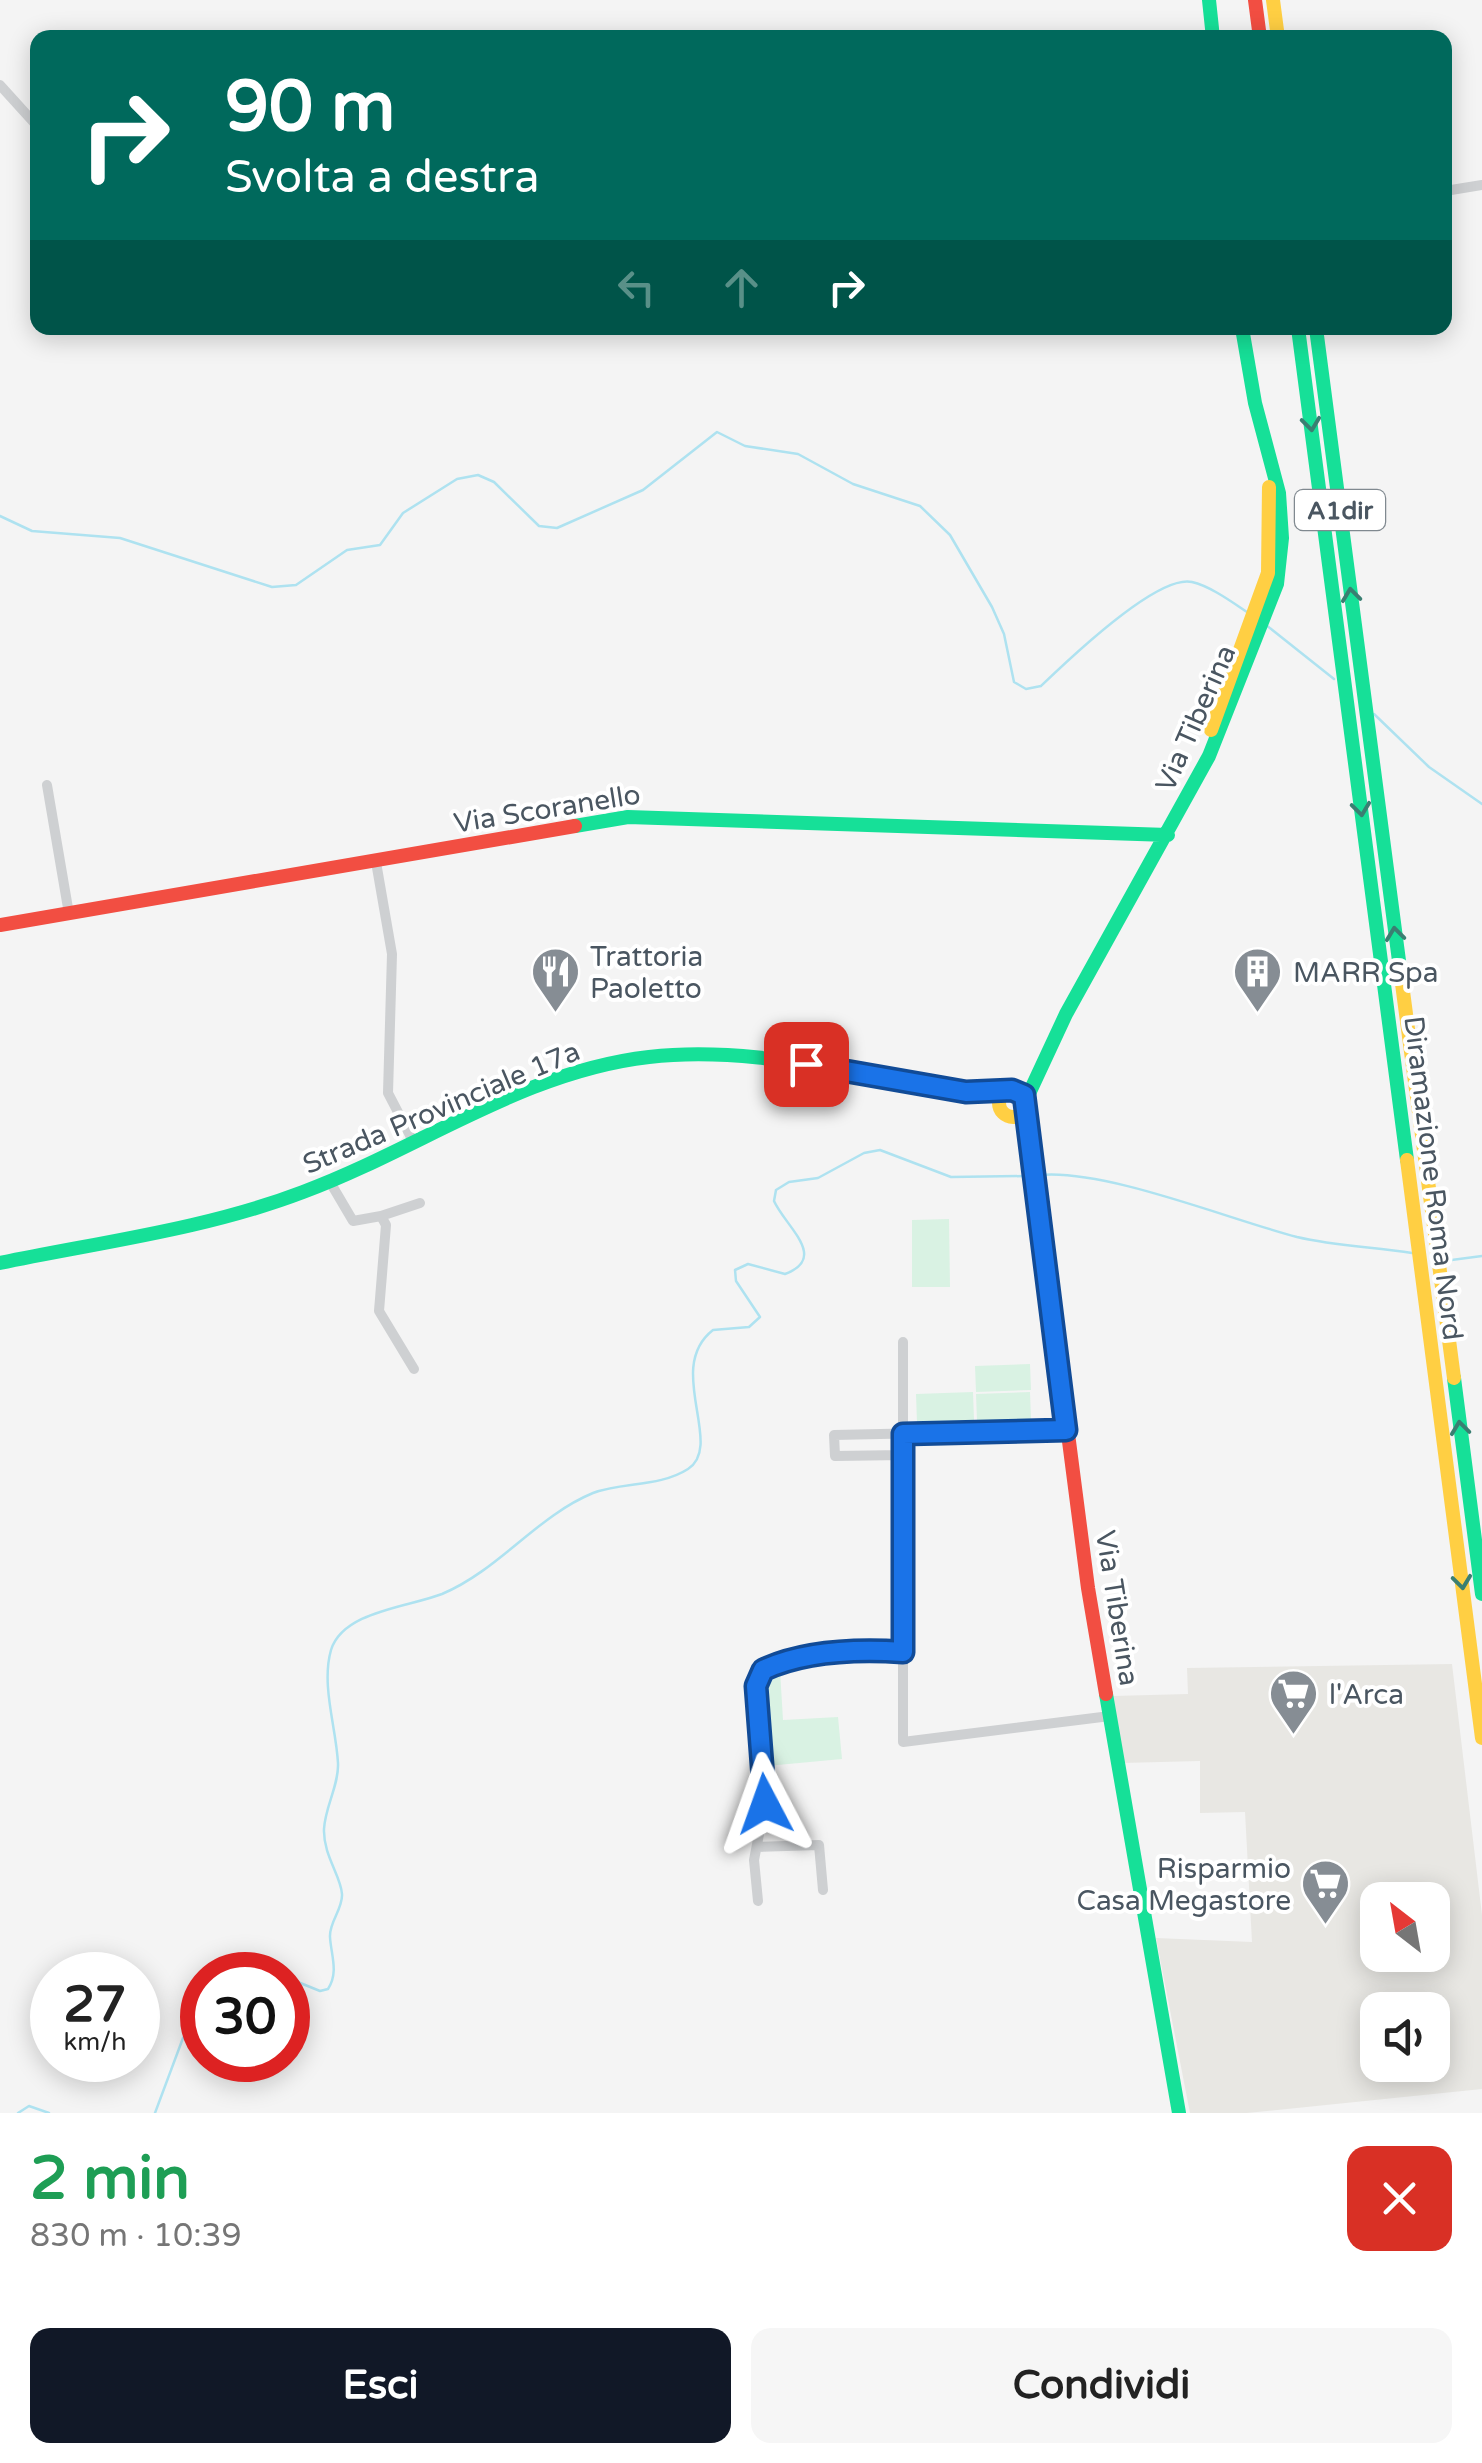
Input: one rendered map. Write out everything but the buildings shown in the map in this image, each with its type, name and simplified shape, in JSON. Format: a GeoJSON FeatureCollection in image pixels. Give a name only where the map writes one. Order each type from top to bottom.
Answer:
{"type":"FeatureCollection","features":[{"type":"Feature","properties":{"kind":"main road"},"geometry":{"type":"LineString","coordinates":[[1209,0],[1212,30]]}},
{"type":"Feature","properties":{"kind":"main road"},"geometry":{"type":"LineString","coordinates":[[1256,0],[1259,30]]}},
{"type":"Feature","properties":{"kind":"main road"},"geometry":{"type":"LineString","coordinates":[[1273,0],[1277,30]]}},
{"type":"Feature","properties":{"kind":"main road","name":"Via Tiberina"},"geometry":{"type":"LineString","coordinates":[[1179,2113],[1110,1716],[1066,1430],[1026,1104],[1041,1063],[1192,792],[1265,602],[1272,534],[1243,335]]}},
{"type":"Feature","properties":{"kind":"main road","name":"Diramazione Roma Nord"},"geometry":{"type":"LineString","coordinates":[[1299,335],[1482,1738]]}},
{"type":"Feature","properties":{"kind":"main road","name":"Diramazione Roma Nord"},"geometry":{"type":"LineString","coordinates":[[1317,335],[1482,1594]]}},
{"type":"Feature","properties":{"kind":"main road","name":"Via Scoranello"},"geometry":{"type":"LineString","coordinates":[[0,924],[642,816],[1168,835]]}},
{"type":"Feature","properties":{"kind":"main road","name":"Strada Provinciale 17a"},"geometry":{"type":"LineString","coordinates":[[0,1262],[251,1209],[330,1182],[563,1077],[652,1057],[768,1058],[966,1092]]}},
{"type":"Feature","properties":{"kind":"main road"},"geometry":{"type":"LineString","coordinates":[[1029,1151],[1003,1112],[1008,1091],[1041,1063]]}},
{"type":"Feature","properties":{"kind":"main road"},"geometry":{"type":"LineString","coordinates":[[1008,1091],[1026,1104],[1015,1117],[966,1092],[1008,1091]]}},
{"type":"Feature","properties":{"kind":"street"},"geometry":{"type":"LineString","coordinates":[[0,86],[30,118]]}},
{"type":"Feature","properties":{"kind":"street"},"geometry":{"type":"LineString","coordinates":[[1452,190],[1482,185]]}},
{"type":"Feature","properties":{"kind":"street"},"geometry":{"type":"LineString","coordinates":[[46,785],[69,914]]}},
{"type":"Feature","properties":{"kind":"street"},"geometry":{"type":"LineString","coordinates":[[376,862],[392,954],[388,1094],[414,1143]]}},
{"type":"Feature","properties":{"kind":"street"},"geometry":{"type":"LineString","coordinates":[[330,1182],[353,1221],[420,1203]]}},
{"type":"Feature","properties":{"kind":"street"},"geometry":{"type":"LineString","coordinates":[[381,1216],[388,1232],[380,1311],[414,1370]]}},
{"type":"Feature","properties":{"kind":"street"},"geometry":{"type":"LineString","coordinates":[[903,1342],[903,1742],[1110,1716]]}},
{"type":"Feature","properties":{"kind":"street"},"geometry":{"type":"LineString","coordinates":[[903,1454],[835,1456],[834,1436],[1066,1430]]}},
{"type":"Feature","properties":{"kind":"street"},"geometry":{"type":"LineString","coordinates":[[758,1901],[754,1860],[765,1804],[756,1686],[763,1670],[796,1658],[874,1650],[903,1652]]}},
{"type":"Feature","properties":{"kind":"street"},"geometry":{"type":"LineString","coordinates":[[758,1847],[819,1845],[823,1890]]}},
{"type":"Feature","properties":{"kind":"shaded area"},"geometry":{"type":"Polygon","coordinates":[[[1452,1664],[1482,1915],[1482,2089],[1247,2113],[1190,2113],[1156,1938],[1252,1942],[1245,1812],[1200,1813],[1200,1761],[1122,1763],[1113,1696],[1188,1694],[1187,1668],[1452,1664]]]}},
{"type":"Feature","properties":{"kind":"green space"},"geometry":{"type":"Polygon","coordinates":[[[949,1219],[950,1287],[912,1287],[912,1220],[949,1219]]]}},
{"type":"Feature","properties":{"kind":"green space"},"geometry":{"type":"Polygon","coordinates":[[[1030,1364],[1031,1390],[976,1392],[975,1366],[1030,1364]]]}},
{"type":"Feature","properties":{"kind":"green space"},"geometry":{"type":"Polygon","coordinates":[[[973,1392],[974,1420],[917,1423],[916,1394],[973,1392]]]}},
{"type":"Feature","properties":{"kind":"green space"},"geometry":{"type":"Polygon","coordinates":[[[1030,1392],[1031,1419],[977,1421],[976,1394],[1030,1392]]]}},
{"type":"Feature","properties":{"kind":"green space"},"geometry":{"type":"Polygon","coordinates":[[[780,1670],[783,1720],[838,1717],[842,1759],[767,1766],[763,1675],[780,1670]]]}},
{"type":"Feature","properties":{"kind":"waterway"},"geometry":{"type":"LineString","coordinates":[[0,516],[32,531],[120,538],[272,587],[296,585],[347,550],[380,545],[403,513],[457,479],[478,475],[494,482],[539,526],[557,528],[643,490],[717,432],[745,446],[798,454],[853,484],[920,506],[950,535],[992,607],[1004,634],[1014,682],[1026,689],[1041,686],[1113,622],[1157,591],[1177,583],[1199,584],[1247,612]]}},
{"type":"Feature","properties":{"kind":"waterway"},"geometry":{"type":"LineString","coordinates":[[1266,625],[1334,679]]}},
{"type":"Feature","properties":{"kind":"waterway"},"geometry":{"type":"LineString","coordinates":[[1374,714],[1429,767],[1482,804]]}},
{"type":"Feature","properties":{"kind":"waterway"},"geometry":{"type":"LineString","coordinates":[[310,1987],[328,1989],[333,1976],[330,1931],[342,1894],[326,1848],[324,1829],[338,1771],[328,1677],[331,1650],[338,1637],[379,1612],[463,1584],[554,1515],[593,1493],[666,1479],[688,1469],[698,1458],[701,1442],[693,1384],[699,1346],[713,1330],[749,1327],[760,1317],[736,1281],[735,1270],[748,1264],[785,1274],[803,1259],[800,1241],[774,1201],[776,1190],[789,1182],[818,1178],[864,1153],[880,1150],[951,1177],[1027,1176]]}},
{"type":"Feature","properties":{"kind":"waterway"},"geometry":{"type":"LineString","coordinates":[[1040,1175],[1067,1175],[1132,1187],[1311,1240],[1412,1253]]}},
{"type":"Feature","properties":{"kind":"waterway"},"geometry":{"type":"LineString","coordinates":[[1444,1261],[1482,1256]]}},
{"type":"Feature","properties":{"kind":"waterway"},"geometry":{"type":"LineString","coordinates":[[155,2113],[180,2046]]}},
{"type":"Feature","properties":{"kind":"waterway"},"geometry":{"type":"LineString","coordinates":[[18,2113],[29,2106],[49,2113]]}},
{"type":"Feature","properties":{"kind":"traffic: fast"},"geometry":{"type":"LineString","coordinates":[[1209,0],[1212,30]]}},
{"type":"Feature","properties":{"kind":"traffic: fast"},"geometry":{"type":"LineString","coordinates":[[1026,1100],[1066,1014],[1209,756],[1277,584],[1282,538],[1279,493],[1255,403],[1243,335]]}},
{"type":"Feature","properties":{"kind":"traffic: fast"},"geometry":{"type":"LineString","coordinates":[[1299,335],[1407,1160]]}},
{"type":"Feature","properties":{"kind":"traffic: fast"},"geometry":{"type":"LineString","coordinates":[[1317,335],[1401,976]]}},
{"type":"Feature","properties":{"kind":"traffic: fast"},"geometry":{"type":"LineString","coordinates":[[575,826],[628,817],[1168,835]]}},
{"type":"Feature","properties":{"kind":"traffic: fast"},"geometry":{"type":"LineString","coordinates":[[0,1263],[153,1234],[266,1205],[346,1174],[515,1095],[603,1065],[649,1057],[694,1054],[783,1060],[1004,1093]]}},
{"type":"Feature","properties":{"kind":"traffic: fast"},"geometry":{"type":"LineString","coordinates":[[1454,1378],[1482,1594]]}},
{"type":"Feature","properties":{"kind":"traffic: fast"},"geometry":{"type":"LineString","coordinates":[[1106,1694],[1179,2113]]}},
{"type":"Feature","properties":{"kind":"traffic: slow"},"geometry":{"type":"LineString","coordinates":[[1273,0],[1277,30]]}},
{"type":"Feature","properties":{"kind":"traffic: slow"},"geometry":{"type":"LineString","coordinates":[[1211,730],[1268,573],[1269,487]]}},
{"type":"Feature","properties":{"kind":"traffic: slow"},"geometry":{"type":"LineString","coordinates":[[1401,976],[1454,1378]]}},
{"type":"Feature","properties":{"kind":"traffic: slow"},"geometry":{"type":"LineString","coordinates":[[1013,1089],[1023,1093],[1027,1103],[1023,1113],[1013,1117],[1003,1113],[999,1103],[1003,1093],[1013,1089]]}},
{"type":"Feature","properties":{"kind":"traffic: slow"},"geometry":{"type":"LineString","coordinates":[[1407,1160],[1482,1738]]}},
{"type":"Feature","properties":{"kind":"traffic: jam"},"geometry":{"type":"LineString","coordinates":[[1255,0],[1259,30]]}},
{"type":"Feature","properties":{"kind":"traffic: jam"},"geometry":{"type":"LineString","coordinates":[[0,925],[575,826]]}},
{"type":"Feature","properties":{"kind":"traffic: jam"},"geometry":{"type":"LineString","coordinates":[[1026,1109],[1088,1588],[1106,1694]]}},
{"type":"Feature","properties":{"kind":"place","name":"Trattoria Paoletto"},"geometry":{"type":"Point","coordinates":[555,1014]}},
{"type":"Feature","properties":{"kind":"place","name":"MARR Spa"},"geometry":{"type":"Point","coordinates":[1258,1014]}},
{"type":"Feature","properties":{"kind":"place","name":"l'Arca"},"geometry":{"type":"Point","coordinates":[1294,1736]}},
{"type":"Feature","properties":{"kind":"place","name":"Risparmio Casa Megastore"},"geometry":{"type":"Point","coordinates":[1326,1926]}},
{"type":"Feature","properties":{"kind":"route"},"geometry":{"type":"LineString","coordinates":[[765,1804],[756,1686],[763,1670],[796,1658],[874,1650],[903,1652],[903,1434],[1066,1430],[1024,1095],[1017,1090],[966,1092],[806,1064]]}}]}
